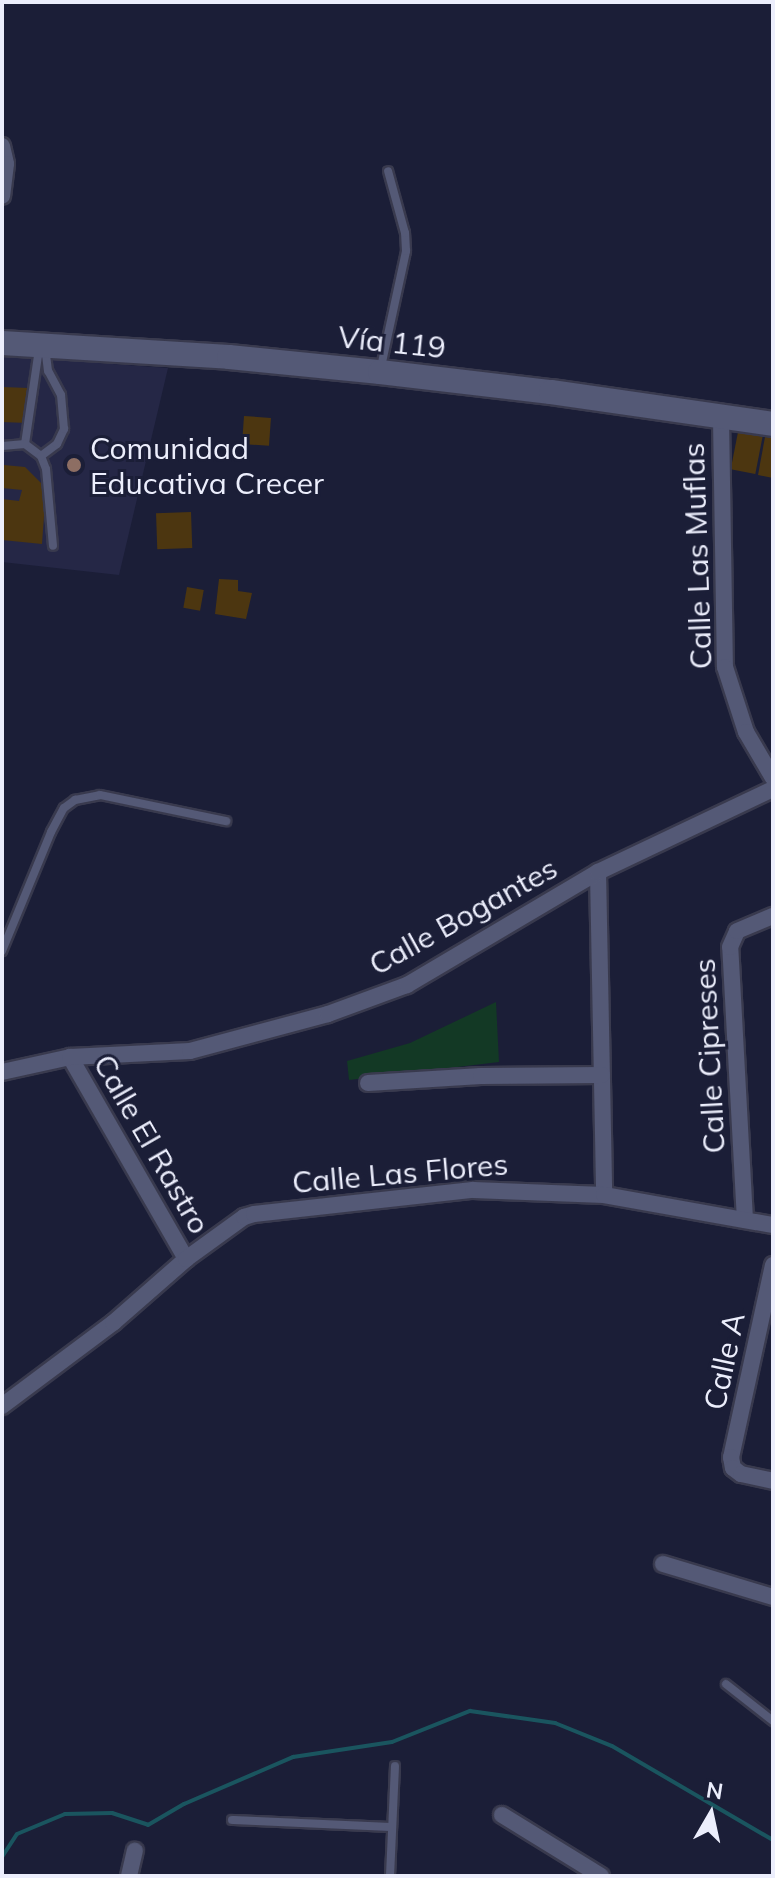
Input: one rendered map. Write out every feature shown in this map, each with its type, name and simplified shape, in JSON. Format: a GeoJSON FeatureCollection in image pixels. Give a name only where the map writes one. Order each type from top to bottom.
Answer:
{"type":"FeatureCollection","features":[{"type":"Feature","properties":{"kind":"main road","name":"Vía 119"},"geometry":{"type":"LineString","coordinates":[[2,343],[229,357],[380,372],[551,392],[773,424]]}},
{"type":"Feature","properties":{"kind":"street"},"geometry":{"type":"LineString","coordinates":[[2,146],[6,164],[2,196]]}},
{"type":"Feature","properties":{"kind":"street","name":"Calle Las Muflas"},"geometry":{"type":"LineString","coordinates":[[721,418],[725,667],[746,732],[773,778]]}},
{"type":"Feature","properties":{"kind":"street","name":"Calle Bogantes"},"geometry":{"type":"LineString","coordinates":[[2,1072],[70,1057],[190,1051],[328,1014],[407,985],[598,872],[773,789]]}},
{"type":"Feature","properties":{"kind":"street"},"geometry":{"type":"LineString","coordinates":[[598,872],[604,1195]]}},
{"type":"Feature","properties":{"kind":"street","name":"Calle Cipreses"},"geometry":{"type":"LineString","coordinates":[[745,1220],[730,947],[737,931],[773,916]]}},
{"type":"Feature","properties":{"kind":"street","name":"Calle El Rastro"},"geometry":{"type":"LineString","coordinates":[[70,1057],[186,1259]]}},
{"type":"Feature","properties":{"kind":"street"},"geometry":{"type":"LineString","coordinates":[[368,1083],[481,1076],[602,1075]]}},
{"type":"Feature","properties":{"kind":"street","name":"Calle Las Flores"},"geometry":{"type":"LineString","coordinates":[[2,1406],[113,1323],[186,1259],[244,1217],[254,1214],[473,1190],[604,1195],[773,1225]]}},
{"type":"Feature","properties":{"kind":"street","name":"Calle A"},"geometry":{"type":"LineString","coordinates":[[773,1265],[731,1457],[733,1468],[773,1481]]}},
{"type":"Feature","properties":{"kind":"street"},"geometry":{"type":"LineString","coordinates":[[663,1564],[773,1597]]}},
{"type":"Feature","properties":{"kind":"street"},"geometry":{"type":"LineString","coordinates":[[502,1815],[601,1876]]}},
{"type":"Feature","properties":{"kind":"street"},"geometry":{"type":"LineString","coordinates":[[129,1876],[135,1851]]}},
{"type":"Feature","properties":{"kind":"lane"},"geometry":{"type":"LineString","coordinates":[[380,372],[406,251],[405,233],[388,171]]}},
{"type":"Feature","properties":{"kind":"lane"},"geometry":{"type":"LineString","coordinates":[[25,444],[42,345]]}},
{"type":"Feature","properties":{"kind":"lane"},"geometry":{"type":"LineString","coordinates":[[41,456],[57,444],[64,429],[61,395],[48,371],[42,345]]}},
{"type":"Feature","properties":{"kind":"lane"},"geometry":{"type":"LineString","coordinates":[[2,446],[25,444],[41,456],[48,482],[53,546]]}},
{"type":"Feature","properties":{"kind":"lane"},"geometry":{"type":"LineString","coordinates":[[2,951],[51,832],[64,808],[75,800],[100,795],[226,821]]}},
{"type":"Feature","properties":{"kind":"lane"},"geometry":{"type":"LineString","coordinates":[[726,1684],[773,1721]]}},
{"type":"Feature","properties":{"kind":"lane"},"geometry":{"type":"LineString","coordinates":[[390,1876],[395,1766]]}},
{"type":"Feature","properties":{"kind":"lane"},"geometry":{"type":"LineString","coordinates":[[232,1820],[392,1827]]}},
{"type":"Feature","properties":{"kind":"shaded area","name":"Comunidad Educativa Crecer"},"geometry":{"type":"Polygon","coordinates":[[[2,356],[168,368],[119,575],[2,562],[2,356]]]}},
{"type":"Feature","properties":{"kind":"green space"},"geometry":{"type":"Polygon","coordinates":[[[496,1002],[499,1062],[349,1080],[347,1061],[410,1043],[496,1002]]]}},
{"type":"Feature","properties":{"kind":"building"},"geometry":{"type":"Polygon","coordinates":[[[2,387],[29,388],[28,423],[2,422],[2,387]]]}},
{"type":"Feature","properties":{"kind":"building"},"geometry":{"type":"Polygon","coordinates":[[[244,416],[271,418],[269,446],[242,444],[244,416]]]}},
{"type":"Feature","properties":{"kind":"building"},"geometry":{"type":"Polygon","coordinates":[[[738,432],[763,437],[755,474],[731,469],[738,432]]]}},
{"type":"Feature","properties":{"kind":"building"},"geometry":{"type":"Polygon","coordinates":[[[765,437],[773,438],[773,478],[758,475],[765,437]]]}},
{"type":"Feature","properties":{"kind":"building"},"geometry":{"type":"Polygon","coordinates":[[[4,465],[25,467],[46,488],[42,544],[2,540],[2,499],[19,501],[22,490],[2,488],[4,465]]]}},
{"type":"Feature","properties":{"kind":"building"},"geometry":{"type":"Polygon","coordinates":[[[191,512],[192,548],[157,549],[156,513],[191,512]]]}},
{"type":"Feature","properties":{"kind":"building"},"geometry":{"type":"Polygon","coordinates":[[[219,579],[238,580],[238,591],[252,593],[246,619],[215,614],[219,579]]]}},
{"type":"Feature","properties":{"kind":"building"},"geometry":{"type":"Polygon","coordinates":[[[187,587],[204,590],[200,611],[183,608],[187,587]]]}},
{"type":"Feature","properties":{"kind":"waterway"},"geometry":{"type":"LineString","coordinates":[[2,1857],[17,1834],[65,1814],[112,1813],[148,1825],[184,1804],[293,1757],[392,1742],[470,1711],[555,1723],[612,1746],[773,1840]]}},
{"type":"Feature","properties":{"kind":"place","name":"Comunidad Educativa Crecer"},"geometry":{"type":"Point","coordinates":[74,465]}}]}
